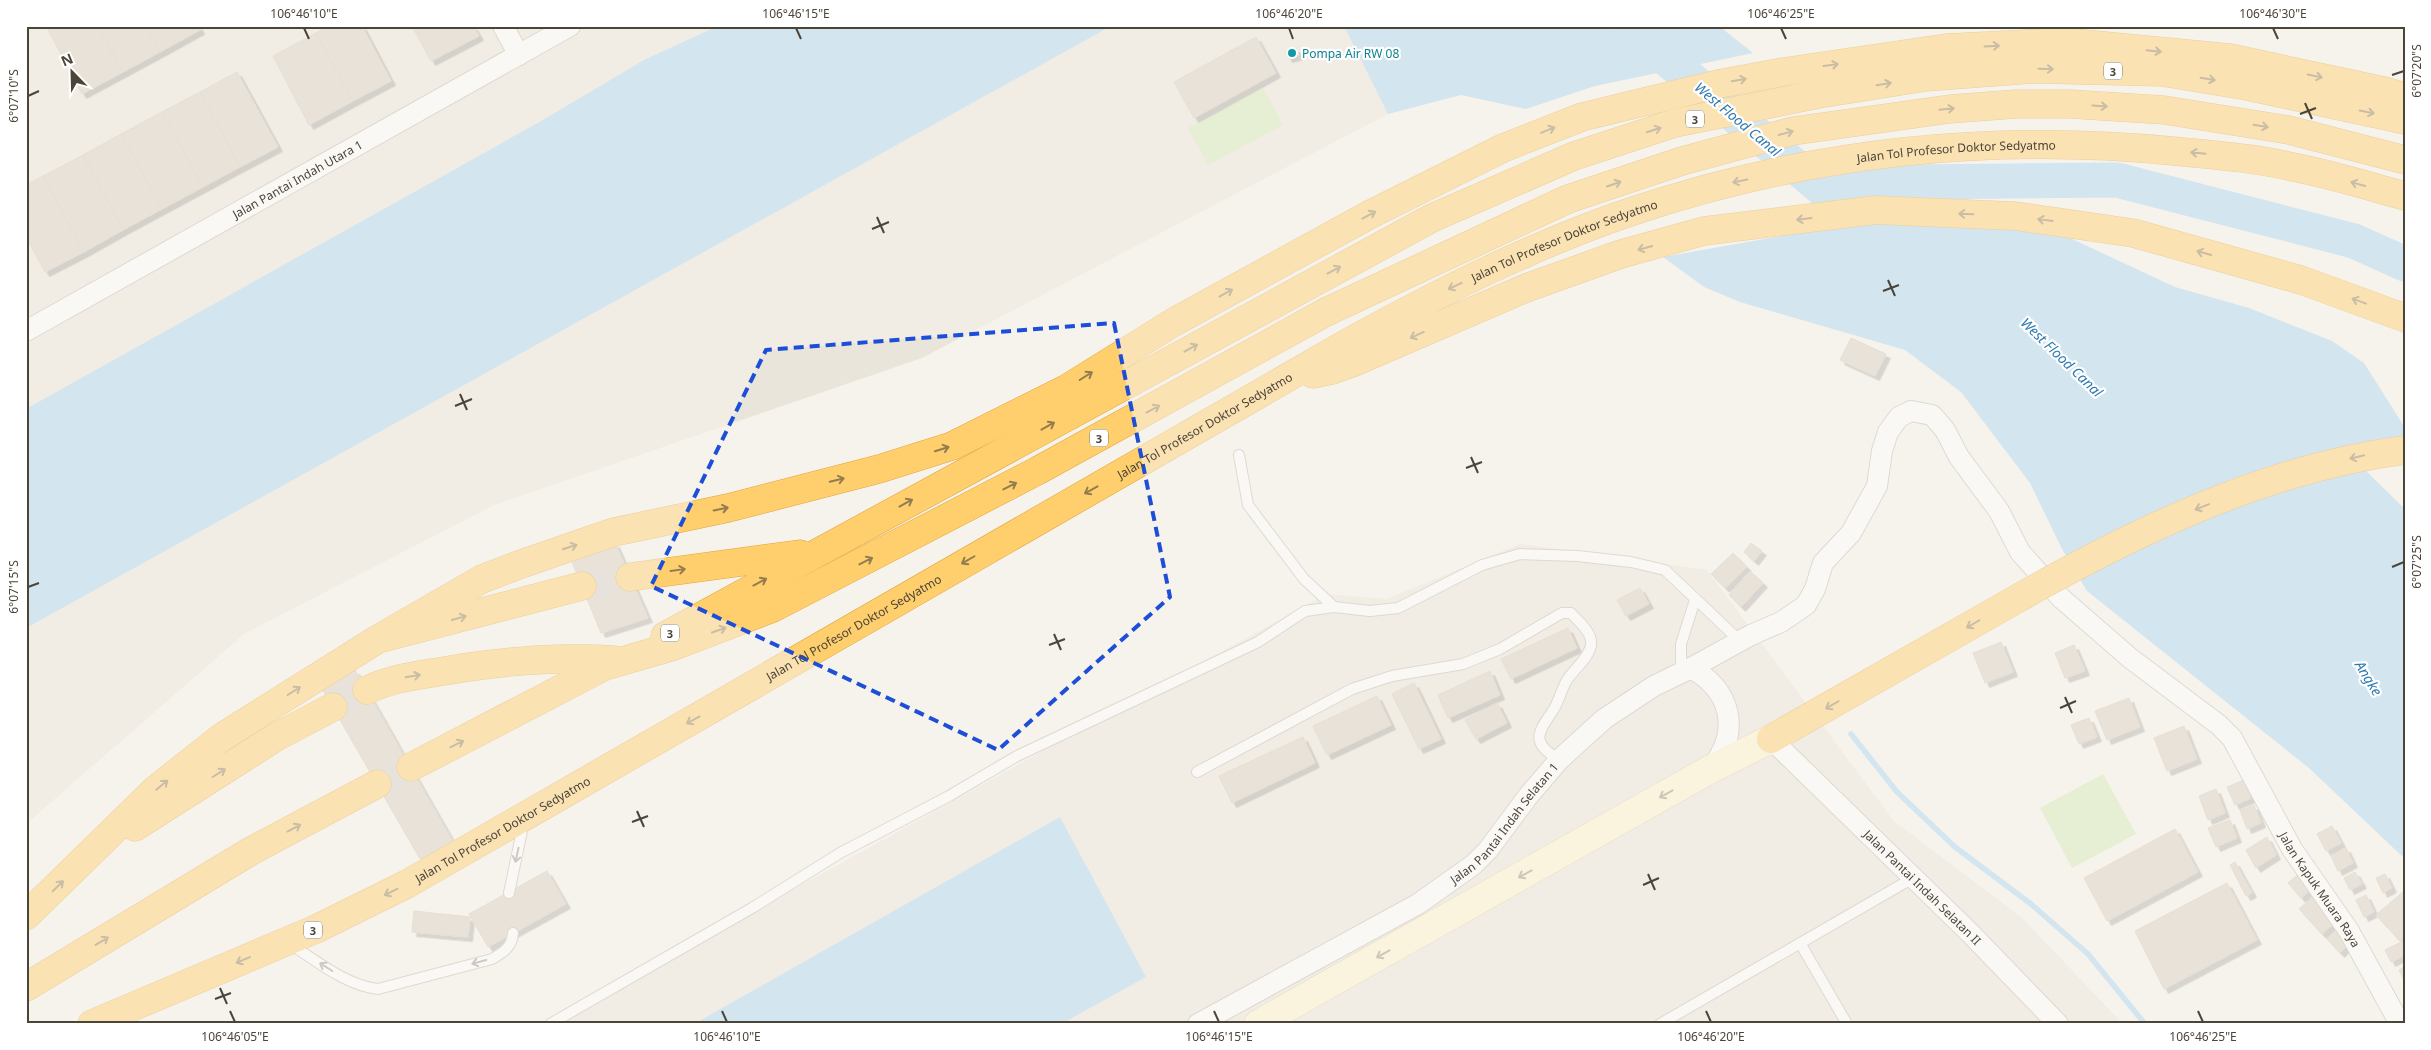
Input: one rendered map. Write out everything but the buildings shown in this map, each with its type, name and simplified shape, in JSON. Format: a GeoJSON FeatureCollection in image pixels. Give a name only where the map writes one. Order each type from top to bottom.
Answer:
{"type":"FeatureCollection","features":[{"type":"Feature","properties":{"kind":"highway"},"geometry":{"type":"LineString","coordinates":[[26,916],[90,856],[155,790],[222,737],[378,639],[482,580],[524,563],[614,532],[728,508],[879,469],[952,446],[1066,389],[1174,322],[1369,215],[1503,148],[1582,117],[1718,84],[1783,72],[1946,48],[2064,42],[2230,58],[2405,97]]}},
{"type":"Feature","properties":{"kind":"highway","name":"3"},"geometry":{"type":"LineString","coordinates":[[622,660],[1432,218],[1574,156],[1675,123],[1819,94],[1926,78],[2035,69],[2162,72],[2247,86],[2405,120]]}},
{"type":"Feature","properties":{"kind":"highway","name":"3"},"geometry":{"type":"LineString","coordinates":[[411,767],[605,666],[674,646],[774,608],[1046,467],[1326,312],[1568,199],[1682,161],[1793,131],[1950,109],[2016,104],[2070,104],[2164,110],[2289,130],[2405,160]]}},
{"type":"Feature","properties":{"kind":"highway","name":"Jalan Tol Profesor Doktor Sedyatmo"},"geometry":{"type":"LineString","coordinates":[[92,1024],[286,942],[407,884],[525,818],[1010,536],[1286,380],[1351,341],[1424,301],[1515,258],[1628,212],[1712,187],[1820,163],[1936,147],[2030,144],[2122,146],[2218,155],[2292,166],[2405,196]]}},
{"type":"Feature","properties":{"kind":"highway"},"geometry":{"type":"LineString","coordinates":[[1286,380],[1332,370],[1526,288],[1621,254],[1704,231],[1875,210],[2015,216],[2133,233],[2301,280],[2405,318]]}},
{"type":"Feature","properties":{"kind":"highway"},"geometry":{"type":"LineString","coordinates":[[1778,746],[2016,600],[2073,567],[2135,537],[2252,487],[2307,469],[2365,455],[2405,450]]}},
{"type":"Feature","properties":{"kind":"highway","name":"3"},"geometry":{"type":"LineString","coordinates":[[630,577],[817,552]]}},
{"type":"Feature","properties":{"kind":"highway"},"geometry":{"type":"LineString","coordinates":[[378,639],[582,586]]}},
{"type":"Feature","properties":{"kind":"highway"},"geometry":{"type":"LineString","coordinates":[[367,690],[388,680],[468,667],[584,658],[622,660]]}},
{"type":"Feature","properties":{"kind":"highway"},"geometry":{"type":"LineString","coordinates":[[90,856],[276,737],[333,707]]}},
{"type":"Feature","properties":{"kind":"highway"},"geometry":{"type":"LineString","coordinates":[[26,986],[251,851],[377,784]]}},
{"type":"Feature","properties":{"kind":"street"},"geometry":{"type":"LineString","coordinates":[[504,26],[519,55]]}},
{"type":"Feature","properties":{"kind":"street","name":"Jalan Pantai Indah Utara 1"},"geometry":{"type":"LineString","coordinates":[[26,331],[570,26]]}},
{"type":"Feature","properties":{"kind":"street","name":"Jalan Kapuk Muara Raya"},"geometry":{"type":"LineString","coordinates":[[1740,641],[1781,622],[1806,605],[1815,589],[1823,563],[1851,533],[1877,486],[1882,451],[1888,432],[1899,417],[1911,411],[1932,415],[1945,430],[1959,457],[1998,512],[2020,552],[2061,598],[2130,658],[2219,725],[2232,738],[2292,849],[2349,931],[2400,1024]]}},
{"type":"Feature","properties":{"kind":"street","name":"Jalan Pantai Indah Selatan 1"},"geometry":{"type":"LineString","coordinates":[[1198,1024],[1418,904],[1450,882],[1473,865],[1488,850],[1529,795],[1581,738],[1616,710],[1654,686],[1740,641]]}},
{"type":"Feature","properties":{"kind":"street"},"geometry":{"type":"LineString","coordinates":[[1686,670],[1705,676],[1716,686],[1724,700],[1728,714],[1729,730],[1726,745],[1719,759],[1709,770]]}},
{"type":"Feature","properties":{"kind":"street"},"geometry":{"type":"LineString","coordinates":[[1258,1024],[1709,770],[1778,746]]}},
{"type":"Feature","properties":{"kind":"street","name":"Jalan Pantai Indah Selatan II"},"geometry":{"type":"LineString","coordinates":[[1778,746],[2058,1024]]}},
{"type":"Feature","properties":{"kind":"lane"},"geometry":{"type":"LineString","coordinates":[[1239,456],[1248,505],[1304,579],[1334,607]]}},
{"type":"Feature","properties":{"kind":"lane"},"geometry":{"type":"LineString","coordinates":[[550,1024],[752,908],[840,853],[949,796],[1017,756],[1258,642],[1305,611],[1334,607],[1370,611],[1398,608],[1482,565],[1520,554],[1631,562],[1665,570],[1740,641]]}},
{"type":"Feature","properties":{"kind":"lane"},"geometry":{"type":"LineString","coordinates":[[1686,670],[1682,644],[1695,600]]}},
{"type":"Feature","properties":{"kind":"lane"},"geometry":{"type":"LineString","coordinates":[[1197,772],[1352,689],[1392,676],[1463,664],[1500,649],[1562,613],[1571,613],[1587,631],[1592,643],[1589,652],[1566,681],[1554,710],[1544,722],[1538,735],[1539,742],[1544,750],[1560,760]]}},
{"type":"Feature","properties":{"kind":"lane"},"geometry":{"type":"LineString","coordinates":[[509,893],[525,818]]}},
{"type":"Feature","properties":{"kind":"lane"},"geometry":{"type":"LineString","coordinates":[[1660,1024],[1913,878]]}},
{"type":"Feature","properties":{"kind":"lane"},"geometry":{"type":"LineString","coordinates":[[286,942],[349,981],[364,987],[378,989],[492,958],[505,950],[513,942],[513,933]]}},
{"type":"Feature","properties":{"kind":"lane"},"geometry":{"type":"LineString","coordinates":[[1800,943],[1847,1024]]}},
{"type":"Feature","properties":{"kind":"highlighted area"},"geometry":{"type":"Polygon","coordinates":[[[1114,323],[1170,597],[998,750],[651,586],[766,350],[1114,323]]]}},
{"type":"Feature","properties":{"kind":"shaded area"},"geometry":{"type":"Polygon","coordinates":[[[26,26],[1344,26],[1388,114],[922,358],[494,505],[244,634],[26,824],[26,26]]]}},
{"type":"Feature","properties":{"kind":"shaded area"},"geometry":{"type":"Polygon","coordinates":[[[1520,544],[1707,570],[1893,820],[2022,918],[2123,1024],[551,1024],[1326,594],[1387,599],[1520,544]]]}},
{"type":"Feature","properties":{"kind":"green space"},"geometry":{"type":"Polygon","coordinates":[[[1263,88],[1283,125],[1208,165],[1188,128],[1263,88]]]}},
{"type":"Feature","properties":{"kind":"green space"},"geometry":{"type":"Polygon","coordinates":[[[2103,774],[2136,834],[2072,868],[2040,808],[2103,774]]]}},
{"type":"Feature","properties":{"kind":"water"},"geometry":{"type":"Polygon","coordinates":[[[718,26],[1111,26],[26,628],[26,409],[543,120],[644,60],[718,26]]]}},
{"type":"Feature","properties":{"kind":"water"},"geometry":{"type":"Polygon","coordinates":[[[1344,26],[1719,26],[1753,53],[1595,86],[1526,109],[1461,95],[1388,114],[1344,26]]]}},
{"type":"Feature","properties":{"kind":"water","name":"Angke"},"geometry":{"type":"Polygon","coordinates":[[[1882,218],[2055,231],[2175,287],[2249,308],[2332,341],[2364,363],[2405,428],[2405,438],[2345,447],[2405,509],[2405,859],[2309,768],[2087,591],[2062,549],[2030,483],[1961,392],[1905,350],[1740,302],[1704,287],[1663,257],[1882,218]]]}},
{"type":"Feature","properties":{"kind":"water"},"geometry":{"type":"Polygon","coordinates":[[[1060,817],[1146,977],[1061,1024],[694,1024],[1060,817]]]}},
{"type":"Feature","properties":{"kind":"waterway","name":"West Flood Canal"},"geometry":{"type":"LineString","coordinates":[[1627,26],[1873,231]]}},
{"type":"Feature","properties":{"kind":"waterway"},"geometry":{"type":"LineString","coordinates":[[1816,183],[2117,180],[2354,241],[2405,264]]}},
{"type":"Feature","properties":{"kind":"waterway"},"geometry":{"type":"LineString","coordinates":[[1851,734],[1897,792],[1955,847],[2031,904],[2088,954],[2145,1024]]}},
{"type":"Feature","properties":{"kind":"tunnel"},"geometry":{"type":"LineString","coordinates":[[582,586],[630,577]]}},
{"type":"Feature","properties":{"kind":"tunnel"},"geometry":{"type":"LineString","coordinates":[[333,707],[367,690]]}},
{"type":"Feature","properties":{"kind":"tunnel"},"geometry":{"type":"LineString","coordinates":[[377,784],[411,767]]}},
{"type":"Feature","properties":{"kind":"place","name":"Pompa Air RW 08"},"geometry":{"type":"Point","coordinates":[1292,53]}}]}
